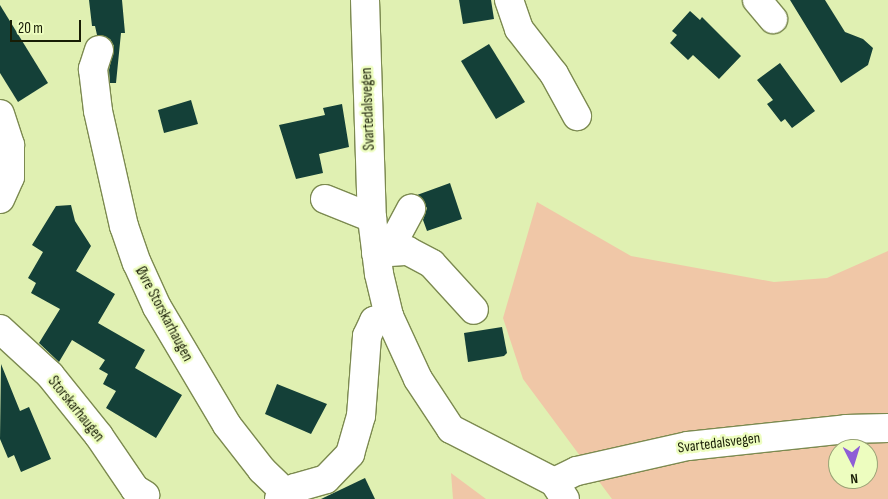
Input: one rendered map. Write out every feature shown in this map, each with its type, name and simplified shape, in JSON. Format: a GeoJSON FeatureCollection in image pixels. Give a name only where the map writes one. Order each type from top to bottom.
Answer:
{"type":"FeatureCollection","features":[{"type":"Feature","properties":{"kind":"street","name":"Svartedalsvegen"},"geometry":{"type":"LineString","coordinates":[[365,0],[372,218],[382,251],[389,316],[418,379],[452,429],[560,491],[577,470],[688,446],[846,429],[888,428]]}},
{"type":"Feature","properties":{"kind":"street"},"geometry":{"type":"LineString","coordinates":[[509,0],[519,30],[554,74],[577,116]]}},
{"type":"Feature","properties":{"kind":"street","name":"Øvre Storskarhaugen"},"geometry":{"type":"LineString","coordinates":[[99,50],[93,70],[98,112],[124,226],[137,263],[158,307],[227,425],[282,496],[331,489],[356,436],[361,416],[369,328],[374,320],[389,316]]}},
{"type":"Feature","properties":{"kind":"street"},"geometry":{"type":"LineString","coordinates":[[0,114],[10,145],[10,177],[0,199]]}},
{"type":"Feature","properties":{"kind":"street"},"geometry":{"type":"LineString","coordinates":[[325,199],[372,218]]}},
{"type":"Feature","properties":{"kind":"street"},"geometry":{"type":"LineString","coordinates":[[382,251],[411,209]]}},
{"type":"Feature","properties":{"kind":"street"},"geometry":{"type":"LineString","coordinates":[[382,251],[408,251],[432,264],[474,310]]}},
{"type":"Feature","properties":{"kind":"street","name":"Storskarhaugen"},"geometry":{"type":"LineString","coordinates":[[0,329],[50,376],[99,436],[135,489],[146,495]]}},
{"type":"Feature","properties":{"kind":"shaded area"},"geometry":{"type":"Polygon","coordinates":[[[537,202],[631,256],[774,282],[827,278],[888,251],[888,499],[612,499],[523,379],[503,318],[537,202]]]}},
{"type":"Feature","properties":{"kind":"shaded area"},"geometry":{"type":"Polygon","coordinates":[[[451,473],[486,499],[453,499],[451,473]]]}},
{"type":"Feature","properties":{"kind":"building"},"geometry":{"type":"Polygon","coordinates":[[[89,0],[122,0],[125,33],[121,33],[116,83],[110,83],[109,70],[114,46],[110,39],[97,35],[95,26],[92,26],[89,0]]]}},
{"type":"Feature","properties":{"kind":"building"},"geometry":{"type":"Polygon","coordinates":[[[459,0],[491,0],[494,19],[463,24],[459,0]]]}},
{"type":"Feature","properties":{"kind":"building"},"geometry":{"type":"Polygon","coordinates":[[[790,0],[825,0],[845,32],[863,39],[873,48],[868,65],[841,83],[790,0]]]}},
{"type":"Feature","properties":{"kind":"building"},"geometry":{"type":"Polygon","coordinates":[[[0,5],[48,83],[18,102],[0,73],[0,5]]]}},
{"type":"Feature","properties":{"kind":"building"},"geometry":{"type":"Polygon","coordinates":[[[690,11],[700,20],[702,17],[741,56],[719,79],[693,55],[688,60],[670,43],[677,35],[672,31],[690,11]]]}},
{"type":"Feature","properties":{"kind":"building"},"geometry":{"type":"Polygon","coordinates":[[[489,44],[525,102],[496,119],[461,61],[489,44]]]}},
{"type":"Feature","properties":{"kind":"building"},"geometry":{"type":"Polygon","coordinates":[[[780,63],[815,111],[792,128],[785,119],[781,122],[767,104],[773,100],[757,80],[780,63]]]}},
{"type":"Feature","properties":{"kind":"building"},"geometry":{"type":"Polygon","coordinates":[[[191,100],[198,124],[164,133],[158,110],[191,100]]]}},
{"type":"Feature","properties":{"kind":"building"},"geometry":{"type":"Polygon","coordinates":[[[342,104],[349,147],[319,154],[323,173],[296,179],[279,125],[325,115],[323,108],[342,104]]]}},
{"type":"Feature","properties":{"kind":"building"},"geometry":{"type":"Polygon","coordinates":[[[450,183],[462,219],[427,231],[423,220],[427,208],[417,195],[450,183]]]}},
{"type":"Feature","properties":{"kind":"building"},"geometry":{"type":"Polygon","coordinates":[[[71,205],[75,221],[91,246],[76,271],[115,294],[98,323],[145,350],[135,368],[182,395],[156,438],[106,408],[116,391],[103,384],[108,374],[99,369],[105,360],[72,340],[59,362],[39,343],[60,309],[31,293],[36,283],[28,278],[43,252],[32,245],[56,206],[71,205]]]}},
{"type":"Feature","properties":{"kind":"building"},"geometry":{"type":"Polygon","coordinates":[[[502,327],[507,353],[504,356],[468,362],[464,333],[502,327]]]}},
{"type":"Feature","properties":{"kind":"building"},"geometry":{"type":"Polygon","coordinates":[[[1,364],[20,411],[29,407],[51,459],[21,472],[14,455],[8,458],[0,439],[1,364]]]}},
{"type":"Feature","properties":{"kind":"building"},"geometry":{"type":"Polygon","coordinates":[[[277,384],[327,404],[311,434],[265,414],[277,384]]]}},
{"type":"Feature","properties":{"kind":"building"},"geometry":{"type":"Polygon","coordinates":[[[365,478],[375,499],[321,499],[365,478]]]}}]}
